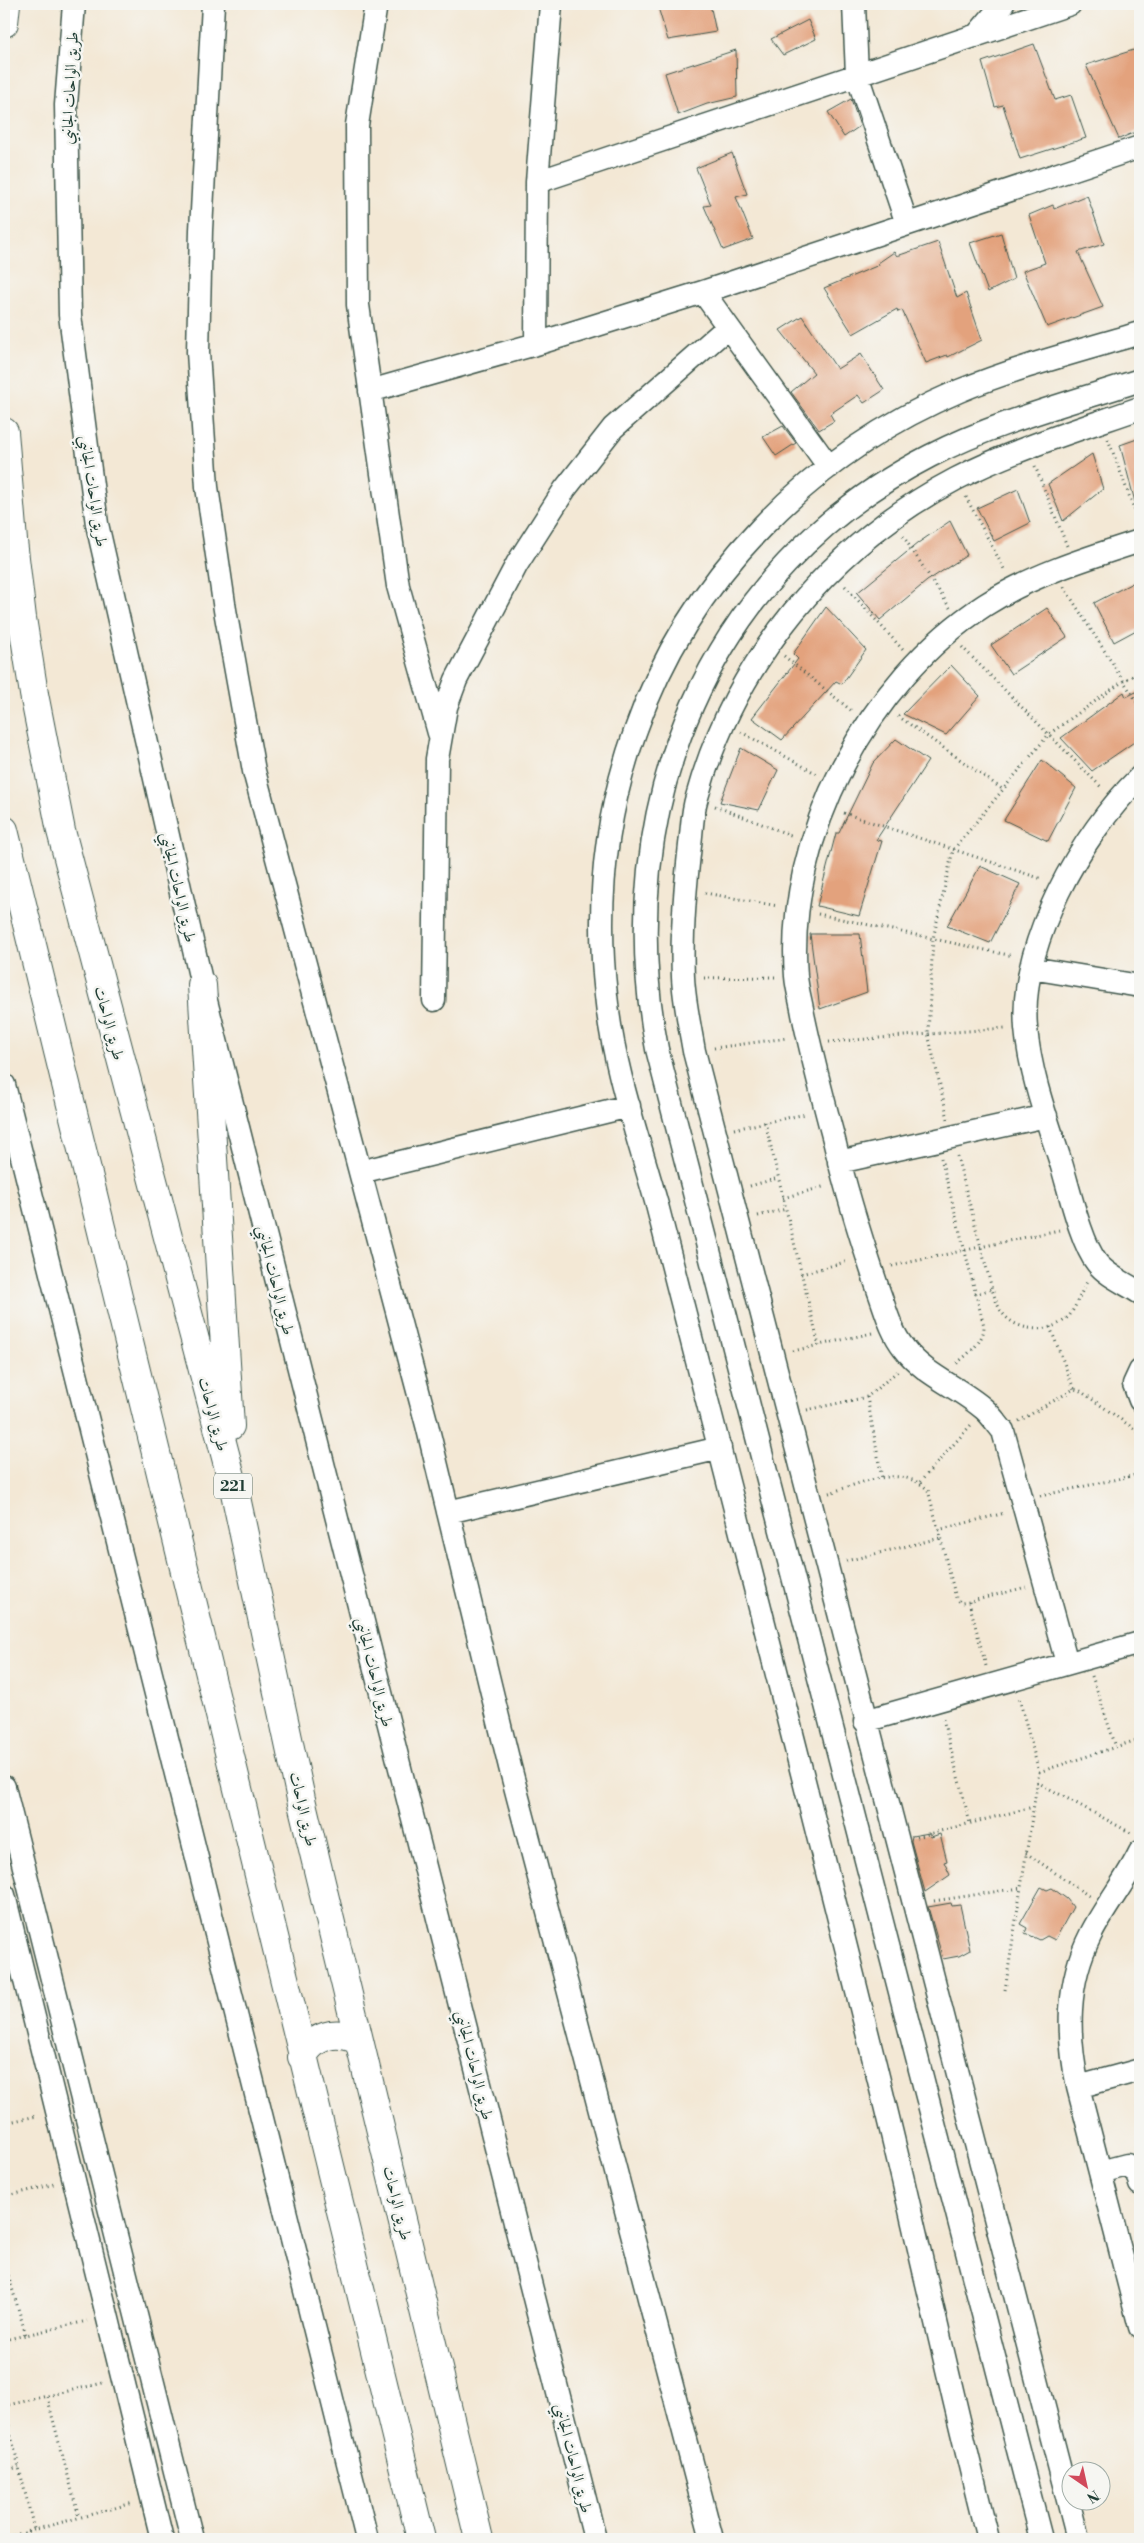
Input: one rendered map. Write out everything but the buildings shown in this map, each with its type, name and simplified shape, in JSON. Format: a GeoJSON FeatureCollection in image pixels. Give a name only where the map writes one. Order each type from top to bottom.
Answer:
{"type":"FeatureCollection","features":[{"type":"Feature","properties":{"kind":"highway"},"geometry":{"type":"LineString","coordinates":[[4,23],[6,4]]}},
{"type":"Feature","properties":{"kind":"highway","name":"طريق الواحات"},"geometry":{"type":"LineString","coordinates":[[4,432],[13,541],[22,618],[58,821],[234,1488],[301,1799],[479,2539]]}},
{"type":"Feature","properties":{"kind":"highway"},"geometry":{"type":"LineString","coordinates":[[4,830],[421,2539]]}},
{"type":"Feature","properties":{"kind":"highway"},"geometry":{"type":"LineString","coordinates":[[202,985],[234,1488]]}},
{"type":"Feature","properties":{"kind":"highway"},"geometry":{"type":"LineString","coordinates":[[302,2057],[313,2042],[322,2037],[340,2034],[358,2040]]}},
{"type":"Feature","properties":{"kind":"street","name":"طريق الواحات الجانبي"},"geometry":{"type":"LineString","coordinates":[[74,4],[66,105],[70,315],[96,516],[202,985],[594,2539]]}},
{"type":"Feature","properties":{"kind":"street"},"geometry":{"type":"LineString","coordinates":[[213,4],[201,230],[198,352],[206,487],[225,610],[254,771],[360,1172],[448,1512],[510,1767],[712,2539]]}},
{"type":"Feature","properties":{"kind":"street"},"geometry":{"type":"LineString","coordinates":[[376,4],[357,125],[358,305],[398,586],[440,734]]}},
{"type":"Feature","properties":{"kind":"street"},"geometry":{"type":"LineString","coordinates":[[536,344],[537,182],[551,4]]}},
{"type":"Feature","properties":{"kind":"street"},"geometry":{"type":"LineString","coordinates":[[854,4],[857,75],[907,224]]}},
{"type":"Feature","properties":{"kind":"street"},"geometry":{"type":"LineString","coordinates":[[976,36],[1002,4]]}},
{"type":"Feature","properties":{"kind":"street"},"geometry":{"type":"LineString","coordinates":[[537,182],[1070,4]]}},
{"type":"Feature","properties":{"kind":"street"},"geometry":{"type":"LineString","coordinates":[[370,391],[536,344],[703,292],[1140,147]]}},
{"type":"Feature","properties":{"kind":"street"},"geometry":{"type":"LineString","coordinates":[[703,292],[828,467]]}},
{"type":"Feature","properties":{"kind":"street"},"geometry":{"type":"LineString","coordinates":[[434,1000],[437,759],[440,734],[456,680],[517,564],[565,489],[612,428],[728,327]]}},
{"type":"Feature","properties":{"kind":"street"},"geometry":{"type":"LineString","coordinates":[[988,2539],[902,2177],[720,1448],[613,1044],[606,1002],[602,918],[608,837],[624,762],[637,726],[667,656],[704,597],[734,558],[760,529],[796,494],[828,467],[888,426],[963,389],[1140,333]]}},
{"type":"Feature","properties":{"kind":"street"},"geometry":{"type":"LineString","coordinates":[[1041,2539],[658,1049],[647,981],[645,912],[652,841],[669,769],[684,725],[712,667],[752,604],[774,575],[800,548],[857,500],[929,456],[968,438],[1140,380]]}},
{"type":"Feature","properties":{"kind":"street"},"geometry":{"type":"LineString","coordinates":[[1078,2539],[865,1721],[694,1051],[683,978],[685,890],[696,799],[723,722],[768,642],[830,570],[891,518],[956,479],[1028,448],[1140,408]]}},
{"type":"Feature","properties":{"kind":"street"},"geometry":{"type":"LineString","coordinates":[[1077,1661],[1045,1581],[1002,1431],[985,1410],[913,1358],[892,1329],[842,1171],[808,1039],[796,976],[799,910],[806,868],[813,843],[824,807],[842,765],[867,724],[916,663],[954,628],[985,605],[1014,589],[1074,562],[1140,541]]}},
{"type":"Feature","properties":{"kind":"street"},"geometry":{"type":"LineString","coordinates":[[1140,777],[1115,801],[1062,886],[1040,930],[1026,998],[1026,1027],[1029,1054],[1080,1226],[1096,1263],[1140,1293]]}},
{"type":"Feature","properties":{"kind":"street"},"geometry":{"type":"LineString","coordinates":[[1032,964],[1140,986]]}},
{"type":"Feature","properties":{"kind":"street"},"geometry":{"type":"LineString","coordinates":[[4,1085],[367,2539]]}},
{"type":"Feature","properties":{"kind":"street"},"geometry":{"type":"LineString","coordinates":[[360,1172],[629,1106]]}},
{"type":"Feature","properties":{"kind":"street"},"geometry":{"type":"LineString","coordinates":[[842,1171],[945,1139],[1046,1116]]}},
{"type":"Feature","properties":{"kind":"street"},"geometry":{"type":"LineString","coordinates":[[735,1348],[770,1348]]}},
{"type":"Feature","properties":{"kind":"street"},"geometry":{"type":"LineString","coordinates":[[1140,1371],[1134,1384],[1140,1400]]}},
{"type":"Feature","properties":{"kind":"street"},"geometry":{"type":"LineString","coordinates":[[448,1512],[720,1448]]}},
{"type":"Feature","properties":{"kind":"street"},"geometry":{"type":"LineString","coordinates":[[865,1721],[1140,1642]]}},
{"type":"Feature","properties":{"kind":"street"},"geometry":{"type":"LineString","coordinates":[[4,1787],[192,2539]]}},
{"type":"Feature","properties":{"kind":"street"},"geometry":{"type":"LineString","coordinates":[[1140,1852],[1128,1876],[1106,1908],[1091,1935],[1082,1957],[1072,1994],[1070,2034],[1071,2057],[1078,2088],[1100,2172],[1135,2283],[1140,2327]]}},
{"type":"Feature","properties":{"kind":"street"},"geometry":{"type":"LineString","coordinates":[[4,1895],[162,2539]]}},
{"type":"Feature","properties":{"kind":"street"},"geometry":{"type":"LineString","coordinates":[[1078,2088],[1140,2070]]}},
{"type":"Feature","properties":{"kind":"street"},"geometry":{"type":"LineString","coordinates":[[1100,2172],[1127,2164],[1137,2173],[1140,2184]]}},
{"type":"Feature","properties":{"kind":"street"},"geometry":{"type":"LineString","coordinates":[[123,2378],[152,2373]]}},
{"type":"Feature","properties":{"kind":"path"},"geometry":{"type":"LineString","coordinates":[[1101,422],[1140,525]]}},
{"type":"Feature","properties":{"kind":"path"},"geometry":{"type":"LineString","coordinates":[[1028,448],[1074,562]]}},
{"type":"Feature","properties":{"kind":"path"},"geometry":{"type":"LineString","coordinates":[[956,479],[1014,589]]}},
{"type":"Feature","properties":{"kind":"path"},"geometry":{"type":"LineString","coordinates":[[891,518],[954,628],[1049,734],[1115,801]]}},
{"type":"Feature","properties":{"kind":"path"},"geometry":{"type":"LineString","coordinates":[[830,570],[916,663]]}},
{"type":"Feature","properties":{"kind":"path"},"geometry":{"type":"LineString","coordinates":[[1053,570],[1125,680],[1140,707]]}},
{"type":"Feature","properties":{"kind":"path"},"geometry":{"type":"LineString","coordinates":[[768,642],[867,724]]}},
{"type":"Feature","properties":{"kind":"path"},"geometry":{"type":"LineString","coordinates":[[940,1379],[981,1341],[984,1334],[964,1251],[928,1034],[933,939],[953,850],[1049,734],[1125,680],[1140,672]]}},
{"type":"Feature","properties":{"kind":"path"},"geometry":{"type":"LineString","coordinates":[[882,704],[1002,789]]}},
{"type":"Feature","properties":{"kind":"path"},"geometry":{"type":"LineString","coordinates":[[723,722],[834,784]]}},
{"type":"Feature","properties":{"kind":"path"},"geometry":{"type":"LineString","coordinates":[[696,799],[813,843]]}},
{"type":"Feature","properties":{"kind":"path"},"geometry":{"type":"LineString","coordinates":[[824,807],[1062,886]]}},
{"type":"Feature","properties":{"kind":"path"},"geometry":{"type":"LineString","coordinates":[[685,890],[799,910],[933,939],[1032,964]]}},
{"type":"Feature","properties":{"kind":"path"},"geometry":{"type":"LineString","coordinates":[[683,978],[796,976]]}},
{"type":"Feature","properties":{"kind":"path"},"geometry":{"type":"LineString","coordinates":[[694,1051],[808,1039],[928,1034],[1026,1027]]}},
{"type":"Feature","properties":{"kind":"path"},"geometry":{"type":"LineString","coordinates":[[715,1133],[826,1110]]}},
{"type":"Feature","properties":{"kind":"path"},"geometry":{"type":"LineString","coordinates":[[765,1122],[818,1346]]}},
{"type":"Feature","properties":{"kind":"path"},"geometry":{"type":"LineString","coordinates":[[945,1139],[982,1246],[997,1303],[1006,1317],[1019,1326],[1035,1329],[1050,1327],[1068,1316],[1096,1263]]}},
{"type":"Feature","properties":{"kind":"path"},"geometry":{"type":"LineString","coordinates":[[783,1198],[842,1171]]}},
{"type":"Feature","properties":{"kind":"path"},"geometry":{"type":"LineString","coordinates":[[730,1191],[778,1178]]}},
{"type":"Feature","properties":{"kind":"path"},"geometry":{"type":"LineString","coordinates":[[738,1222],[786,1209]]}},
{"type":"Feature","properties":{"kind":"path"},"geometry":{"type":"LineString","coordinates":[[801,1274],[964,1251],[1080,1226]]}},
{"type":"Feature","properties":{"kind":"path"},"geometry":{"type":"LineString","coordinates":[[975,1294],[992,1288]]}},
{"type":"Feature","properties":{"kind":"path"},"geometry":{"type":"LineString","coordinates":[[1050,1327],[1074,1389]]}},
{"type":"Feature","properties":{"kind":"path"},"geometry":{"type":"LineString","coordinates":[[770,1348],[818,1346],[892,1329]]}},
{"type":"Feature","properties":{"kind":"path"},"geometry":{"type":"LineString","coordinates":[[787,1414],[867,1397],[913,1358]]}},
{"type":"Feature","properties":{"kind":"path"},"geometry":{"type":"LineString","coordinates":[[1002,1431],[1074,1389],[1084,1392],[1140,1433]]}},
{"type":"Feature","properties":{"kind":"path"},"geometry":{"type":"LineString","coordinates":[[867,1397],[882,1478]]}},
{"type":"Feature","properties":{"kind":"path"},"geometry":{"type":"LineString","coordinates":[[920,1482],[985,1410]]}},
{"type":"Feature","properties":{"kind":"path"},"geometry":{"type":"LineString","coordinates":[[938,1530],[1024,1504],[1140,1474]]}},
{"type":"Feature","properties":{"kind":"path"},"geometry":{"type":"LineString","coordinates":[[809,1498],[882,1478],[902,1476],[920,1482],[928,1490],[956,1598],[961,1603],[1045,1581]]}},
{"type":"Feature","properties":{"kind":"path"},"geometry":{"type":"LineString","coordinates":[[826,1565],[940,1538]]}},
{"type":"Feature","properties":{"kind":"path"},"geometry":{"type":"LineString","coordinates":[[969,1602],[991,1685]]}},
{"type":"Feature","properties":{"kind":"path"},"geometry":{"type":"LineString","coordinates":[[1077,1661],[1116,1747]]}},
{"type":"Feature","properties":{"kind":"path"},"geometry":{"type":"LineString","coordinates":[[1005,1990],[1039,1772],[1014,1678]]}},
{"type":"Feature","properties":{"kind":"path"},"geometry":{"type":"LineString","coordinates":[[938,1700],[970,1823]]}},
{"type":"Feature","properties":{"kind":"path"},"geometry":{"type":"LineString","coordinates":[[1039,1772],[1140,1739]]}},
{"type":"Feature","properties":{"kind":"path"},"geometry":{"type":"LineString","coordinates":[[1037,1782],[1140,1839]]}},
{"type":"Feature","properties":{"kind":"path"},"geometry":{"type":"LineString","coordinates":[[897,1842],[1033,1807]]}},
{"type":"Feature","properties":{"kind":"path"},"geometry":{"type":"LineString","coordinates":[[1026,1853],[1106,1908]]}},
{"type":"Feature","properties":{"kind":"path"},"geometry":{"type":"LineString","coordinates":[[914,1904],[1020,1888]]}},
{"type":"Feature","properties":{"kind":"path"},"geometry":{"type":"LineString","coordinates":[[4,2124],[57,2111]]}},
{"type":"Feature","properties":{"kind":"path"},"geometry":{"type":"LineString","coordinates":[[4,2197],[74,2178]]}},
{"type":"Feature","properties":{"kind":"path"},"geometry":{"type":"LineString","coordinates":[[4,2261],[26,2335]]}},
{"type":"Feature","properties":{"kind":"path"},"geometry":{"type":"LineString","coordinates":[[4,2340],[107,2316]]}},
{"type":"Feature","properties":{"kind":"path"},"geometry":{"type":"LineString","coordinates":[[34,2529],[4,2406],[123,2378]]}},
{"type":"Feature","properties":{"kind":"path"},"geometry":{"type":"LineString","coordinates":[[47,2397],[79,2517]]}},
{"type":"Feature","properties":{"kind":"path"},"geometry":{"type":"LineString","coordinates":[[4,2471],[19,2467]]}},
{"type":"Feature","properties":{"kind":"path"},"geometry":{"type":"LineString","coordinates":[[4,2538],[152,2498]]}},
{"type":"Feature","properties":{"kind":"path"},"geometry":{"type":"LineString","coordinates":[[21,2533],[23,2539]]}}]}
